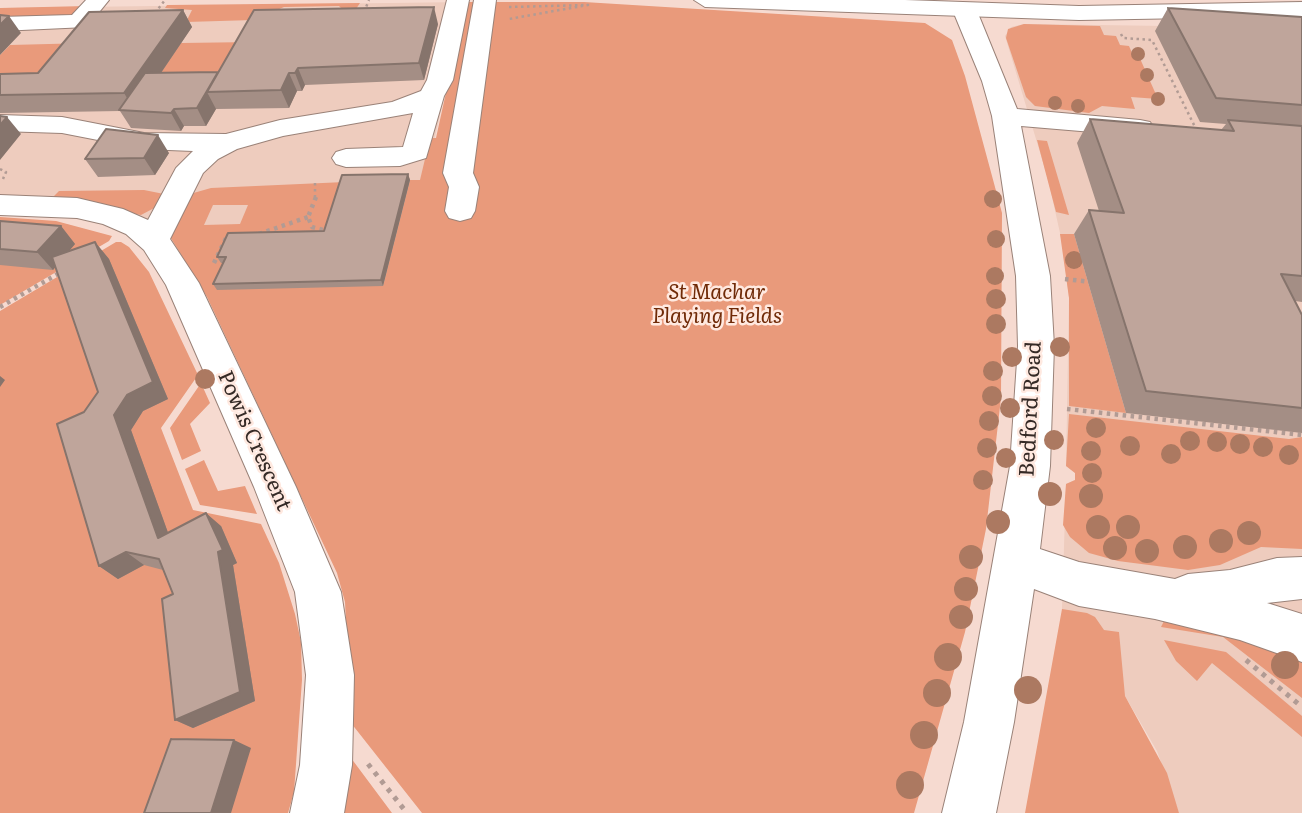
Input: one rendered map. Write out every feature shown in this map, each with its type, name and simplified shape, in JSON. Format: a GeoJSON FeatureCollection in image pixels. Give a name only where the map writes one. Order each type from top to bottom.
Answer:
{"type":"FeatureCollection","features":[{"type":"Feature","properties":{"kind":"street"},"geometry":{"type":"LineString","coordinates":[[79,22],[98,0]]}},
{"type":"Feature","properties":{"kind":"street"},"geometry":{"type":"LineString","coordinates":[[705,0],[961,6],[1079,13],[1302,8]]}},
{"type":"Feature","properties":{"kind":"street"},"geometry":{"type":"LineString","coordinates":[[1170,0],[1302,8]]}},
{"type":"Feature","properties":{"kind":"street","name":"Bedford Road"},"geometry":{"type":"LineString","coordinates":[[961,6],[995,81],[1006,117],[1033,276],[1035,406],[1016,562],[989,722],[969,813]]}},
{"type":"Feature","properties":{"kind":"street"},"geometry":{"type":"LineString","coordinates":[[346,158],[400,157],[416,152],[431,96],[440,80],[463,7]]}},
{"type":"Feature","properties":{"kind":"street"},"geometry":{"type":"LineString","coordinates":[[460,211],[464,187],[458,173],[463,7]]}},
{"type":"Feature","properties":{"kind":"street"},"geometry":{"type":"LineString","coordinates":[[0,23],[111,22]]}},
{"type":"Feature","properties":{"kind":"street"},"geometry":{"type":"LineString","coordinates":[[153,240],[191,168],[208,153],[227,143],[280,128],[398,109],[431,96]]}},
{"type":"Feature","properties":{"kind":"street"},"geometry":{"type":"LineString","coordinates":[[1006,117],[1197,132]]}},
{"type":"Feature","properties":{"kind":"street"},"geometry":{"type":"LineString","coordinates":[[0,123],[62,125],[144,141],[227,143]]}},
{"type":"Feature","properties":{"kind":"street","name":"Powis Crescent"},"geometry":{"type":"LineString","coordinates":[[0,205],[77,208],[125,221],[153,240],[182,283],[275,487],[318,592],[330,675],[326,765],[317,813]]}},
{"type":"Feature","properties":{"kind":"street"},"geometry":{"type":"LineString","coordinates":[[1016,562],[1079,584],[1155,597],[1240,617],[1302,638]]}},
{"type":"Feature","properties":{"kind":"street"},"geometry":{"type":"LineString","coordinates":[[1155,597],[1230,592],[1277,579],[1302,578]]}},
{"type":"Feature","properties":{"kind":"path"},"geometry":{"type":"LineString","coordinates":[[154,14],[165,0]]}},
{"type":"Feature","properties":{"kind":"path"},"geometry":{"type":"LineString","coordinates":[[362,16],[369,0]]}},
{"type":"Feature","properties":{"kind":"path"},"geometry":{"type":"LineString","coordinates":[[463,7],[588,5],[512,17],[508,21]]}},
{"type":"Feature","properties":{"kind":"path"},"geometry":{"type":"LineString","coordinates":[[1120,31],[1123,38],[1152,40],[1197,132]]}},
{"type":"Feature","properties":{"kind":"path"},"geometry":{"type":"LineString","coordinates":[[0,169],[6,172],[0,183]]}},
{"type":"Feature","properties":{"kind":"path"},"geometry":{"type":"LineString","coordinates":[[315,183],[316,197],[308,217],[312,228],[328,231]]}},
{"type":"Feature","properties":{"kind":"path"},"geometry":{"type":"LineString","coordinates":[[257,235],[308,217]]}},
{"type":"Feature","properties":{"kind":"path"},"geometry":{"type":"LineString","coordinates":[[214,263],[226,237],[236,237]]}},
{"type":"Feature","properties":{"kind":"path"},"geometry":{"type":"LineString","coordinates":[[0,307],[69,267]]}},
{"type":"Feature","properties":{"kind":"path"},"geometry":{"type":"LineString","coordinates":[[1035,406],[1302,435]]}},
{"type":"Feature","properties":{"kind":"shaded area"},"geometry":{"type":"Polygon","coordinates":[[[466,2],[399,293],[207,297],[169,235],[0,197],[0,8],[466,2]]]}},
{"type":"Feature","properties":{"kind":"shaded area"},"geometry":{"type":"Polygon","coordinates":[[[1302,22],[1302,813],[1179,813],[1157,751],[1125,696],[1062,609],[1066,484],[1075,480],[1075,473],[1066,466],[1069,298],[1062,242],[1048,179],[1005,36],[1011,27],[1024,24],[1240,27],[1302,22]]]}},
{"type":"Feature","properties":{"kind":"green space","name":"St Machar Playing Fields"},"geometry":{"type":"Polygon","coordinates":[[[466,2],[584,2],[925,23],[952,40],[965,76],[1002,213],[1001,398],[986,529],[965,632],[914,813],[422,813],[351,723],[345,602],[337,573],[207,297],[169,235],[190,194],[211,188],[345,182],[326,237],[230,263],[383,286],[410,180],[420,180],[430,138],[436,138],[466,2]],[[213,205],[204,225],[240,224],[248,205],[213,205]]]}},
{"type":"Feature","properties":{"kind":"green space"},"geometry":{"type":"Polygon","coordinates":[[[360,3],[356,9],[343,10],[339,6],[284,7],[253,20],[186,22],[192,10],[165,8],[167,5],[360,3]]]}},
{"type":"Feature","properties":{"kind":"green space"},"geometry":{"type":"Polygon","coordinates":[[[87,6],[69,17],[0,19],[0,8],[87,6]]]}},
{"type":"Feature","properties":{"kind":"green space"},"geometry":{"type":"Polygon","coordinates":[[[1024,24],[1100,26],[1104,35],[1116,36],[1120,45],[1129,46],[1132,53],[1138,54],[1158,99],[1131,97],[1135,109],[1102,106],[1089,113],[1035,106],[1026,97],[1006,38],[1008,29],[1024,24]]]}},
{"type":"Feature","properties":{"kind":"green space"},"geometry":{"type":"Polygon","coordinates":[[[253,42],[227,89],[149,91],[156,49],[181,43],[253,42]]]}},
{"type":"Feature","properties":{"kind":"green space"},"geometry":{"type":"Polygon","coordinates":[[[88,43],[103,51],[0,91],[0,55],[10,45],[88,43]]]}},
{"type":"Feature","properties":{"kind":"green space"},"geometry":{"type":"Polygon","coordinates":[[[1037,140],[1047,141],[1069,215],[1056,212],[1037,140]]]}},
{"type":"Feature","properties":{"kind":"green space"},"geometry":{"type":"Polygon","coordinates":[[[144,190],[164,194],[158,206],[141,215],[52,198],[59,191],[144,190]]]}},
{"type":"Feature","properties":{"kind":"green space"},"geometry":{"type":"Polygon","coordinates":[[[0,217],[56,221],[112,236],[109,241],[0,305],[0,217]]]}},
{"type":"Feature","properties":{"kind":"green space"},"geometry":{"type":"Polygon","coordinates":[[[1060,234],[1074,234],[1126,413],[1069,406],[1069,298],[1060,234]]]}},
{"type":"Feature","properties":{"kind":"green space"},"geometry":{"type":"Polygon","coordinates":[[[116,242],[129,247],[149,272],[198,375],[161,428],[193,510],[261,524],[279,563],[295,614],[301,642],[302,680],[294,792],[288,813],[0,813],[0,311],[116,242]]]}},
{"type":"Feature","properties":{"kind":"green space"},"geometry":{"type":"Polygon","coordinates":[[[201,383],[210,403],[190,424],[201,451],[182,460],[170,428],[201,383]]]}},
{"type":"Feature","properties":{"kind":"green space"},"geometry":{"type":"Polygon","coordinates":[[[1069,414],[1289,439],[1302,437],[1302,549],[1261,547],[1220,565],[1188,570],[1118,561],[1089,553],[1070,537],[1063,525],[1066,484],[1075,480],[1075,473],[1066,466],[1069,414]]]}},
{"type":"Feature","properties":{"kind":"green space"},"geometry":{"type":"Polygon","coordinates":[[[204,460],[218,491],[245,486],[257,514],[200,505],[185,469],[204,460]]]}},
{"type":"Feature","properties":{"kind":"green space"},"geometry":{"type":"Polygon","coordinates":[[[1062,609],[1087,613],[1095,617],[1104,630],[1119,632],[1125,696],[1167,773],[1179,813],[1025,813],[1062,609]]]}},
{"type":"Feature","properties":{"kind":"green space"},"geometry":{"type":"Polygon","coordinates":[[[1165,619],[1302,651],[1302,698],[1223,637],[1161,627],[1165,619]]]}},
{"type":"Feature","properties":{"kind":"green space"},"geometry":{"type":"Polygon","coordinates":[[[1164,640],[1226,652],[1302,716],[1302,737],[1212,663],[1197,681],[1176,661],[1164,640]]]}},
{"type":"Feature","properties":{"kind":"green space"},"geometry":{"type":"Polygon","coordinates":[[[351,758],[392,813],[342,813],[351,758]]]}},
{"type":"Feature","properties":{"kind":"building"},"geometry":{"type":"Polygon","coordinates":[[[434,7],[419,63],[298,68],[295,73],[289,73],[281,90],[207,92],[254,10],[434,7]]]}},
{"type":"Feature","properties":{"kind":"building"},"geometry":{"type":"Polygon","coordinates":[[[1168,8],[1302,17],[1302,105],[1216,98],[1168,8]]]}},
{"type":"Feature","properties":{"kind":"building"},"geometry":{"type":"Polygon","coordinates":[[[183,10],[124,93],[0,95],[0,74],[38,73],[89,12],[183,10]]]}},
{"type":"Feature","properties":{"kind":"building"},"geometry":{"type":"Polygon","coordinates":[[[0,15],[9,16],[0,25],[0,15]]]}},
{"type":"Feature","properties":{"kind":"building"},"geometry":{"type":"Polygon","coordinates":[[[218,72],[197,108],[174,109],[171,113],[119,110],[145,73],[218,72]]]}},
{"type":"Feature","properties":{"kind":"building"},"geometry":{"type":"Polygon","coordinates":[[[0,116],[7,117],[0,125],[0,116]]]}},
{"type":"Feature","properties":{"kind":"building"},"geometry":{"type":"Polygon","coordinates":[[[1090,119],[1234,131],[1228,120],[1302,126],[1302,276],[1281,274],[1302,315],[1302,408],[1146,391],[1089,210],[1124,213],[1090,119]]]}},
{"type":"Feature","properties":{"kind":"building"},"geometry":{"type":"Polygon","coordinates":[[[106,129],[158,135],[144,158],[85,159],[106,129]]]}},
{"type":"Feature","properties":{"kind":"building"},"geometry":{"type":"Polygon","coordinates":[[[408,174],[381,280],[213,284],[226,257],[217,257],[228,233],[324,231],[342,175],[408,174]]]}},
{"type":"Feature","properties":{"kind":"building"},"geometry":{"type":"Polygon","coordinates":[[[0,221],[61,226],[37,252],[0,249],[0,221]]]}},
{"type":"Feature","properties":{"kind":"building"},"geometry":{"type":"Polygon","coordinates":[[[95,242],[153,382],[127,395],[114,415],[158,538],[206,513],[223,550],[218,552],[240,692],[175,720],[162,599],[173,594],[159,559],[126,552],[99,566],[57,424],[84,412],[98,392],[52,257],[95,242]]]}},
{"type":"Feature","properties":{"kind":"building"},"geometry":{"type":"Polygon","coordinates":[[[171,739],[234,740],[211,813],[144,813],[171,739]]]}}]}
